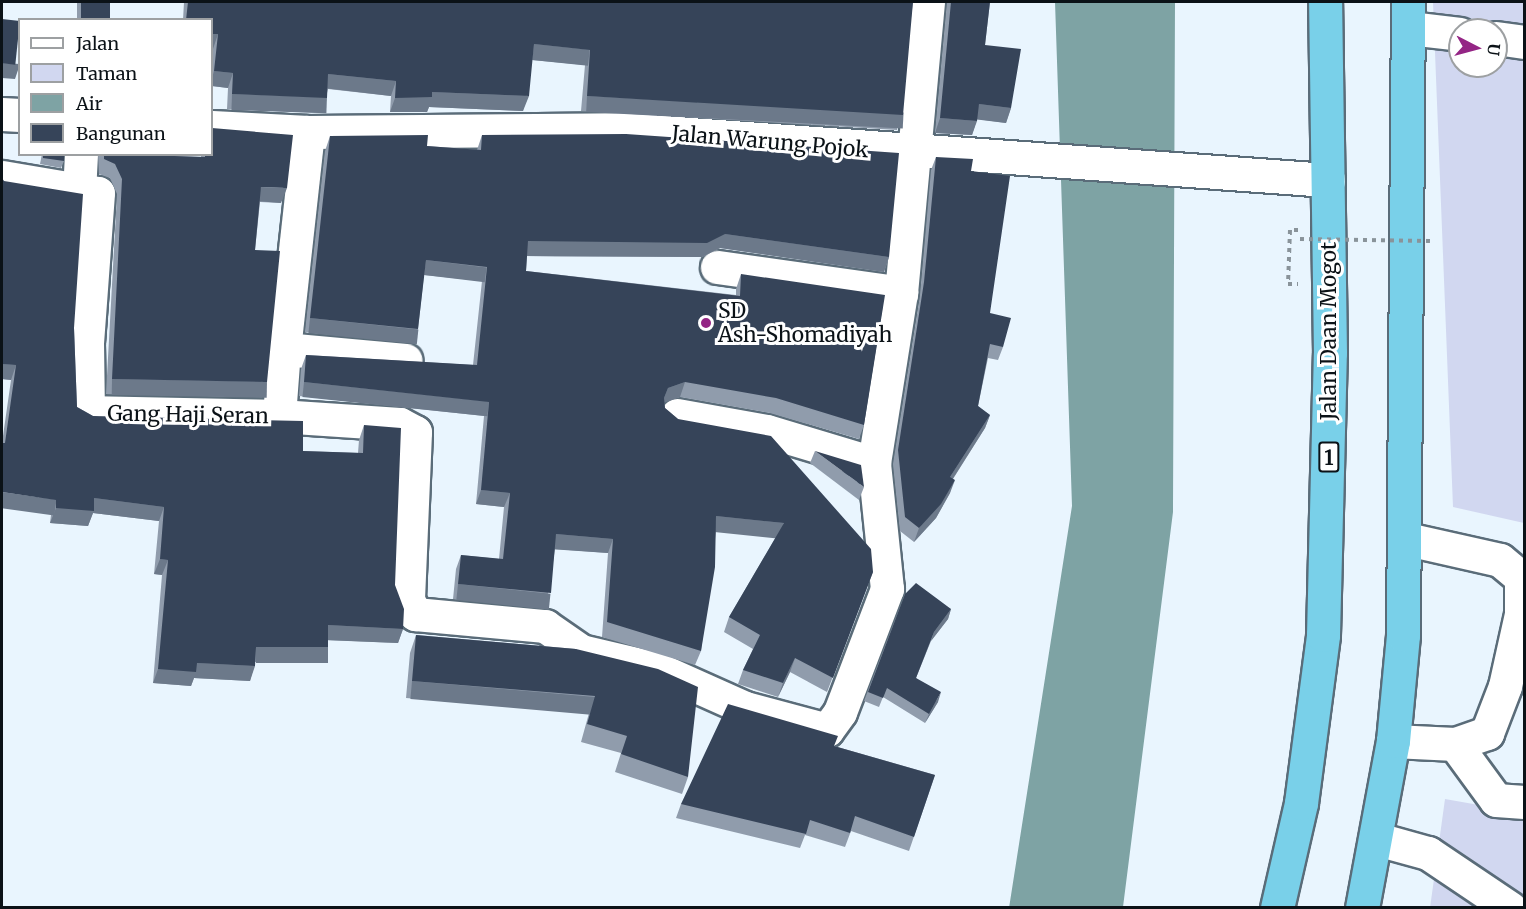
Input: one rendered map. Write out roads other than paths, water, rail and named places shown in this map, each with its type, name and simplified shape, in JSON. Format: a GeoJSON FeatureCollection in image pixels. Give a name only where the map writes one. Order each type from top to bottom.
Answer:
{"type":"FeatureCollection","features":[{"type":"Feature","properties":{"kind":"highway","name":"Jalan Daan Mogot"},"geometry":{"type":"LineString","coordinates":[[1277,908],[1301,803],[1323,636],[1330,353],[1325,2]]}},
{"type":"Feature","properties":{"kind":"highway"},"geometry":{"type":"LineString","coordinates":[[1362,908],[1377,839],[1393,741],[1407,539],[1409,15]]}},
{"type":"Feature","properties":{"kind":"street"},"geometry":{"type":"LineString","coordinates":[[279,416],[400,424],[415,432],[408,600],[415,614],[545,626],[581,651],[680,677],[746,708],[827,730],[840,712],[886,589],[874,463],[901,293],[928,2]]}},
{"type":"Feature","properties":{"kind":"street"},"geometry":{"type":"LineString","coordinates":[[1409,15],[1448,30]]}},
{"type":"Feature","properties":{"kind":"street"},"geometry":{"type":"LineString","coordinates":[[1508,40],[1524,42]]}},
{"type":"Feature","properties":{"kind":"street"},"geometry":{"type":"LineString","coordinates":[[2,114],[18,115]]}},
{"type":"Feature","properties":{"kind":"street","name":"Jalan Warung Pojok"},"geometry":{"type":"LineString","coordinates":[[213,127],[308,132],[621,129],[915,154],[1328,180]]}},
{"type":"Feature","properties":{"kind":"street","name":"Gang Haji Seran"},"geometry":{"type":"LineString","coordinates":[[2,177],[98,193],[87,343],[88,412],[279,416],[284,349],[308,132]]}},
{"type":"Feature","properties":{"kind":"street"},"geometry":{"type":"LineString","coordinates":[[79,190],[81,156]]}},
{"type":"Feature","properties":{"kind":"street"},"geometry":{"type":"LineString","coordinates":[[717,267],[901,293]]}},
{"type":"Feature","properties":{"kind":"street"},"geometry":{"type":"LineString","coordinates":[[284,349],[406,360]]}},
{"type":"Feature","properties":{"kind":"street"},"geometry":{"type":"LineString","coordinates":[[677,415],[766,431],[874,463]]}},
{"type":"Feature","properties":{"kind":"street"},"geometry":{"type":"LineString","coordinates":[[1393,741],[1455,744],[1487,733],[1516,634],[1523,579],[1500,560],[1407,539]]}},
{"type":"Feature","properties":{"kind":"street"},"geometry":{"type":"LineString","coordinates":[[1455,744],[1496,800],[1524,802]]}},
{"type":"Feature","properties":{"kind":"street"},"geometry":{"type":"LineString","coordinates":[[1377,839],[1428,853],[1510,908]]}},
{"type":"Feature","properties":{"kind":"water"},"geometry":{"type":"Polygon","coordinates":[[[1055,2],[1175,2],[1173,512],[1123,907],[1009,908],[1072,506],[1055,2]]]}},
{"type":"Feature","properties":{"kind":"place","name":"SD Ash-Shomadiyah"},"geometry":{"type":"Point","coordinates":[706,323]}}]}
